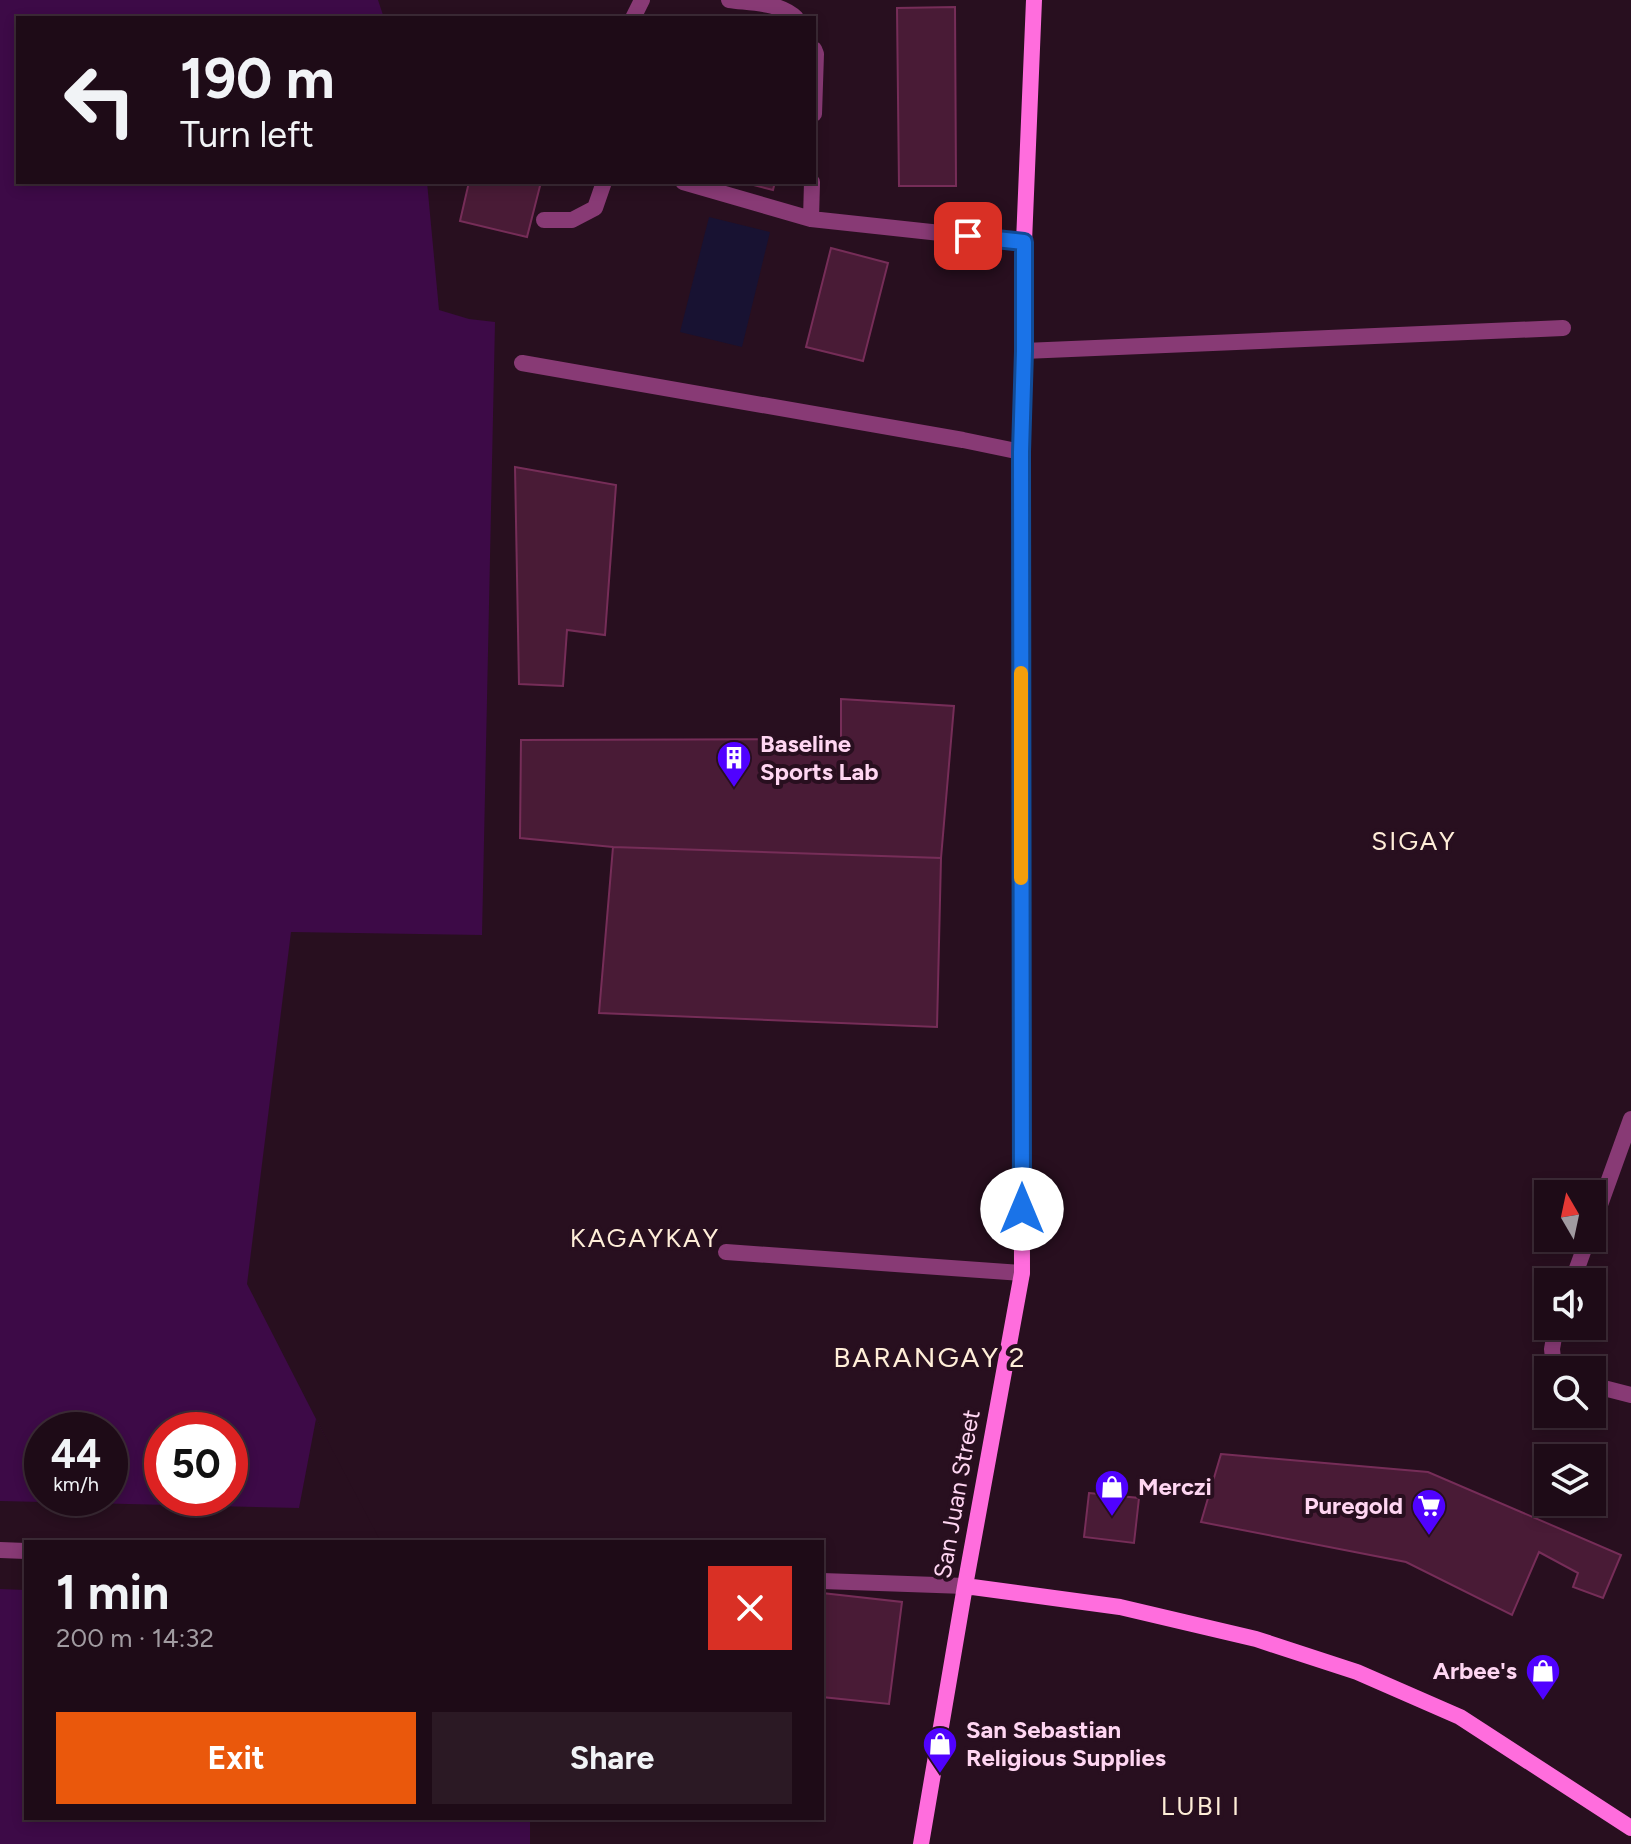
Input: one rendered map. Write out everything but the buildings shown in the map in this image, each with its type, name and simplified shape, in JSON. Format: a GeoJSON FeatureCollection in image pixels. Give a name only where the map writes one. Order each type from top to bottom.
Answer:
{"type":"FeatureCollection","features":[{"type":"Feature","properties":{"kind":"main road","name":"San Juan Street"},"geometry":{"type":"LineString","coordinates":[[921,1844],[1022,1273],[1021,452],[1024,242],[1034,0]]}},
{"type":"Feature","properties":{"kind":"main road"},"geometry":{"type":"LineString","coordinates":[[965,1586],[1120,1607],[1256,1639],[1357,1672],[1460,1717],[1631,1828]]}},
{"type":"Feature","properties":{"kind":"street"},"geometry":{"type":"LineString","coordinates":[[729,0],[771,6],[794,16]]}},
{"type":"Feature","properties":{"kind":"street"},"geometry":{"type":"LineString","coordinates":[[544,220],[572,220],[595,208],[603,184]]}},
{"type":"Feature","properties":{"kind":"street"},"geometry":{"type":"LineString","coordinates":[[690,184],[811,219],[1024,242]]}},
{"type":"Feature","properties":{"kind":"street"},"geometry":{"type":"LineString","coordinates":[[811,219],[812,184]]}},
{"type":"Feature","properties":{"kind":"street"},"geometry":{"type":"LineString","coordinates":[[1024,351],[1563,328]]}},
{"type":"Feature","properties":{"kind":"street"},"geometry":{"type":"LineString","coordinates":[[522,363],[1021,452]]}},
{"type":"Feature","properties":{"kind":"street"},"geometry":{"type":"LineString","coordinates":[[1606,1188],[1631,1119]]}},
{"type":"Feature","properties":{"kind":"street"},"geometry":{"type":"LineString","coordinates":[[726,1252],[1022,1273]]}},
{"type":"Feature","properties":{"kind":"street"},"geometry":{"type":"LineString","coordinates":[[1606,1389],[1631,1395]]}},
{"type":"Feature","properties":{"kind":"street"},"geometry":{"type":"LineString","coordinates":[[0,1550],[24,1551]]}},
{"type":"Feature","properties":{"kind":"street"},"geometry":{"type":"LineString","coordinates":[[824,1581],[965,1586]]}},
{"type":"Feature","properties":{"kind":"shaded area"},"geometry":{"type":"Polygon","coordinates":[[[0,0],[378,0],[383,16],[16,16],[16,184],[427,184],[439,310],[469,319],[495,322],[482,935],[291,932],[247,1284],[378,1540],[24,1540],[24,1820],[530,1820],[530,1844],[0,1844],[0,0]]]}},
{"type":"Feature","properties":{"kind":"shaded area"},"geometry":{"type":"Polygon","coordinates":[[[709,217],[770,232],[742,347],[680,332],[709,217]]]}},
{"type":"Feature","properties":{"kind":"pier"},"geometry":{"type":"Polygon","coordinates":[[[316,1419],[380,1540],[24,1540],[24,1590],[0,1589],[0,1501],[24,1502],[24,1516],[128,1516],[128,1504],[144,1504],[144,1516],[248,1516],[248,1507],[299,1508],[316,1419]]]}},
{"type":"Feature","properties":{"kind":"slow traffic"},"geometry":{"type":"LineString","coordinates":[[1021,673],[1021,878]]}},
{"type":"Feature","properties":{"kind":"place","name":"Baseline Sports Lab"},"geometry":{"type":"Point","coordinates":[734,789]}},
{"type":"Feature","properties":{"kind":"place","name":"Merczi"},"geometry":{"type":"Point","coordinates":[1112,1518]}},
{"type":"Feature","properties":{"kind":"place","name":"Puregold"},"geometry":{"type":"Point","coordinates":[1429,1537]}},
{"type":"Feature","properties":{"kind":"place","name":"Arbee's"},"geometry":{"type":"Point","coordinates":[1543,1702]}},
{"type":"Feature","properties":{"kind":"place","name":"San Sebastian Religious Supplies"},"geometry":{"type":"Point","coordinates":[940,1775]}},
{"type":"Feature","properties":{"kind":"district","name":"SIGAY"},"geometry":{"type":"Point","coordinates":[1414,841]}},
{"type":"Feature","properties":{"kind":"district","name":"KAGAYKAY"},"geometry":{"type":"Point","coordinates":[645,1238]}},
{"type":"Feature","properties":{"kind":"district","name":"BARANGAY 2"},"geometry":{"type":"Point","coordinates":[930,1357]}},
{"type":"Feature","properties":{"kind":"district","name":"LUBI I"},"geometry":{"type":"Point","coordinates":[1201,1806]}},
{"type":"Feature","properties":{"kind":"route"},"geometry":{"type":"LineString","coordinates":[[968,236],[1024,242],[1021,452],[1022,1209]]}}]}
